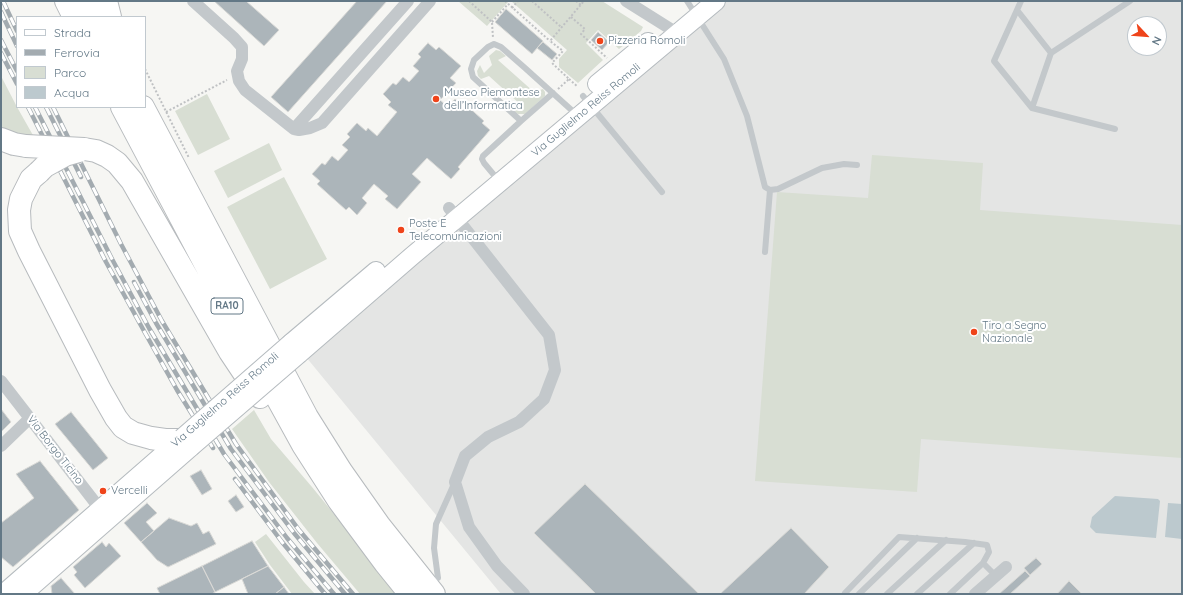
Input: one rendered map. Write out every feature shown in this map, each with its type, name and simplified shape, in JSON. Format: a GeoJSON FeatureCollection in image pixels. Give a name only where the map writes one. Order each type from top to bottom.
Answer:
{"type":"FeatureCollection","features":[{"type":"Feature","properties":{"kind":"highway"},"geometry":{"type":"LineString","coordinates":[[66,1],[74,16]]}},
{"type":"Feature","properties":{"kind":"highway"},"geometry":{"type":"LineString","coordinates":[[86,1],[94,16]]}},
{"type":"Feature","properties":{"kind":"highway"},"geometry":{"type":"LineString","coordinates":[[106,1],[110,16]]}},
{"type":"Feature","properties":{"kind":"highway","name":"RA10"},"geometry":{"type":"LineString","coordinates":[[146,97],[168,142],[195,204]]}},
{"type":"Feature","properties":{"kind":"highway","name":"RA10"},"geometry":{"type":"LineString","coordinates":[[123,108],[303,445],[339,501],[410,594]]}},
{"type":"Feature","properties":{"kind":"highway","name":"RA10"},"geometry":{"type":"LineString","coordinates":[[143,108],[195,204],[286,378],[323,443],[379,525],[436,586]]}},
{"type":"Feature","properties":{"kind":"highway","name":"RA10"},"geometry":{"type":"LineString","coordinates":[[1,139],[14,144],[26,146],[96,151],[117,163],[132,181],[230,352],[300,458],[316,478],[339,501]]}},
{"type":"Feature","properties":{"kind":"highway"},"geometry":{"type":"LineString","coordinates":[[84,149],[65,155],[45,166],[31,179],[21,199],[19,210],[20,231],[100,390],[116,418],[123,427],[141,436],[184,442]]}},
{"type":"Feature","properties":{"kind":"main road","name":"Via Guglielmo Reiss Romoli"},"geometry":{"type":"LineString","coordinates":[[12,589],[104,514],[184,442],[496,177],[580,103],[672,30],[693,6],[716,1]]}},
{"type":"Feature","properties":{"kind":"main road","name":"Via Guglielmo Reiss Romoli"},"geometry":{"type":"LineString","coordinates":[[12,589],[46,574],[104,514]]}},
{"type":"Feature","properties":{"kind":"main road"},"geometry":{"type":"LineString","coordinates":[[43,594],[46,574]]}},
{"type":"Feature","properties":{"kind":"street"},"geometry":{"type":"LineString","coordinates":[[193,1],[242,47],[242,59],[237,70],[239,81],[245,90],[294,129],[299,130],[310,128],[322,123],[430,1]]}},
{"type":"Feature","properties":{"kind":"street"},"geometry":{"type":"LineString","coordinates":[[294,129],[408,1]]}},
{"type":"Feature","properties":{"kind":"street"},"geometry":{"type":"LineString","coordinates":[[626,1],[672,30]]}},
{"type":"Feature","properties":{"kind":"street"},"geometry":{"type":"LineString","coordinates":[[453,213],[549,335],[555,370],[544,399],[519,422],[488,437],[465,456],[455,482],[469,527],[497,566],[524,594]]}},
{"type":"Feature","properties":{"kind":"street","name":"Via Borgo Ticino"},"geometry":{"type":"LineString","coordinates":[[1,381],[104,514]]}},
{"type":"Feature","properties":{"kind":"street"},"geometry":{"type":"LineString","coordinates":[[1,446],[30,418]]}},
{"type":"Feature","properties":{"kind":"street"},"geometry":{"type":"LineString","coordinates":[[976,594],[1006,567]]}},
{"type":"Feature","properties":{"kind":"lane"},"geometry":{"type":"LineString","coordinates":[[1021,1],[994,61],[1032,108],[1114,129]]}},
{"type":"Feature","properties":{"kind":"lane"},"geometry":{"type":"LineString","coordinates":[[1032,108],[1050,53],[1130,1]]}},
{"type":"Feature","properties":{"kind":"lane"},"geometry":{"type":"LineString","coordinates":[[693,6],[724,59],[747,116],[765,187],[770,190],[778,189],[822,168],[844,164],[858,165]]}},
{"type":"Feature","properties":{"kind":"lane"},"geometry":{"type":"LineString","coordinates":[[1017,10],[1050,53]]}},
{"type":"Feature","properties":{"kind":"lane"},"geometry":{"type":"LineString","coordinates":[[521,121],[473,77],[471,69],[474,60],[488,47],[494,44],[501,47],[553,93],[580,103],[662,192]]}},
{"type":"Feature","properties":{"kind":"lane"},"geometry":{"type":"LineString","coordinates":[[496,177],[484,163],[482,159],[483,156],[553,93]]}},
{"type":"Feature","properties":{"kind":"lane"},"geometry":{"type":"LineString","coordinates":[[765,252],[770,190]]}},
{"type":"Feature","properties":{"kind":"lane"},"geometry":{"type":"LineString","coordinates":[[436,586],[434,548],[436,524],[455,482]]}},
{"type":"Feature","properties":{"kind":"lane"},"geometry":{"type":"LineString","coordinates":[[846,594],[845,593],[899,537],[946,540],[987,545],[989,552],[983,563],[950,594]]}},
{"type":"Feature","properties":{"kind":"lane"},"geometry":{"type":"LineString","coordinates":[[859,594],[917,538]]}},
{"type":"Feature","properties":{"kind":"lane"},"geometry":{"type":"LineString","coordinates":[[887,594],[946,540]]}},
{"type":"Feature","properties":{"kind":"lane"},"geometry":{"type":"LineString","coordinates":[[917,594],[974,543]]}},
{"type":"Feature","properties":{"kind":"lane"},"geometry":{"type":"LineString","coordinates":[[983,563],[996,576]]}},
{"type":"Feature","properties":{"kind":"path"},"geometry":{"type":"LineString","coordinates":[[469,1],[492,22],[494,44]]}},
{"type":"Feature","properties":{"kind":"path"},"geometry":{"type":"LineString","coordinates":[[505,1],[563,51],[552,64],[569,79],[580,103]]}},
{"type":"Feature","properties":{"kind":"path"},"geometry":{"type":"LineString","coordinates":[[512,8],[518,1]]}},
{"type":"Feature","properties":{"kind":"path"},"geometry":{"type":"LineString","coordinates":[[532,1],[561,28]]}},
{"type":"Feature","properties":{"kind":"path"},"geometry":{"type":"LineString","coordinates":[[576,1],[580,5]]}},
{"type":"Feature","properties":{"kind":"path"},"geometry":{"type":"LineString","coordinates":[[550,41],[584,1]]}},
{"type":"Feature","properties":{"kind":"path"},"geometry":{"type":"LineString","coordinates":[[492,22],[508,4]]}},
{"type":"Feature","properties":{"kind":"path"},"geometry":{"type":"LineString","coordinates":[[571,17],[585,29],[581,34],[610,61]]}},
{"type":"Feature","properties":{"kind":"path"},"geometry":{"type":"LineString","coordinates":[[166,112],[238,76]]}},
{"type":"Feature","properties":{"kind":"path"},"geometry":{"type":"LineString","coordinates":[[553,93],[569,79]]}},
{"type":"Feature","properties":{"kind":"shaded area"},"geometry":{"type":"Polygon","coordinates":[[[722,1],[1182,1],[1182,594],[501,594],[306,357],[722,1]]]}},
{"type":"Feature","properties":{"kind":"green space"},"geometry":{"type":"Polygon","coordinates":[[[458,1],[509,1],[487,26],[458,1]]]}},
{"type":"Feature","properties":{"kind":"green space"},"geometry":{"type":"Polygon","coordinates":[[[511,1],[602,1],[643,27],[641,31],[619,49],[598,30],[586,43],[603,60],[578,83],[559,67],[559,59],[567,50],[511,1]]]}},
{"type":"Feature","properties":{"kind":"green space"},"geometry":{"type":"Polygon","coordinates":[[[496,50],[500,51],[506,56],[498,60],[534,92],[543,89],[545,92],[545,96],[525,114],[518,114],[515,112],[514,109],[521,105],[489,76],[481,79],[478,76],[477,71],[480,65],[484,73],[492,65],[489,56],[496,50]]]}},
{"type":"Feature","properties":{"kind":"green space"},"geometry":{"type":"Polygon","coordinates":[[[1,76],[16,105],[16,108],[18,108],[34,137],[1,131],[1,76]]]}},
{"type":"Feature","properties":{"kind":"green space"},"geometry":{"type":"Polygon","coordinates":[[[207,94],[230,139],[198,155],[175,111],[207,94]]]}},
{"type":"Feature","properties":{"kind":"green space"},"geometry":{"type":"Polygon","coordinates":[[[269,143],[282,170],[228,198],[214,171],[269,143]]]}},
{"type":"Feature","properties":{"kind":"green space","name":"Tiro a Segno Nazionale"},"geometry":{"type":"Polygon","coordinates":[[[872,155],[983,163],[980,210],[1182,225],[1182,458],[921,439],[917,492],[755,481],[777,192],[868,198],[872,155]]]}},
{"type":"Feature","properties":{"kind":"green space"},"geometry":{"type":"Polygon","coordinates":[[[284,177],[327,259],[270,289],[227,207],[284,177]]]}},
{"type":"Feature","properties":{"kind":"green space"},"geometry":{"type":"Polygon","coordinates":[[[254,410],[271,439],[399,594],[360,594],[317,543],[269,482],[232,429],[254,410]]]}},
{"type":"Feature","properties":{"kind":"green space"},"geometry":{"type":"Polygon","coordinates":[[[266,534],[315,594],[292,594],[255,542],[266,534]]]}},
{"type":"Feature","properties":{"kind":"water"},"geometry":{"type":"Polygon","coordinates":[[[1115,496],[1158,499],[1160,501],[1156,538],[1096,533],[1090,527],[1092,517],[1115,496]]]}},
{"type":"Feature","properties":{"kind":"water"},"geometry":{"type":"Polygon","coordinates":[[[1168,503],[1182,504],[1182,539],[1165,537],[1168,503]]]}},
{"type":"Feature","properties":{"kind":"building"},"geometry":{"type":"Polygon","coordinates":[[[214,1],[246,1],[279,30],[264,46],[214,1]]]}},
{"type":"Feature","properties":{"kind":"building"},"geometry":{"type":"Polygon","coordinates":[[[357,1],[387,1],[288,112],[271,97],[357,1]]]}},
{"type":"Feature","properties":{"kind":"building"},"geometry":{"type":"Polygon","coordinates":[[[506,9],[543,41],[532,54],[495,22],[506,9]]]}},
{"type":"Feature","properties":{"kind":"building","name":"Pizzeria Romoli"},"geometry":{"type":"Polygon","coordinates":[[[598,32],[609,42],[602,50],[591,40],[598,32]]]}},
{"type":"Feature","properties":{"kind":"building"},"geometry":{"type":"Polygon","coordinates":[[[543,42],[557,54],[552,60],[537,48],[543,42]]]}},
{"type":"Feature","properties":{"kind":"building"},"geometry":{"type":"Polygon","coordinates":[[[428,43],[436,50],[439,47],[461,66],[450,78],[456,83],[440,100],[448,107],[455,99],[463,106],[465,104],[484,121],[482,123],[490,130],[458,167],[460,169],[451,179],[427,158],[412,174],[421,182],[397,209],[385,199],[388,196],[374,184],[362,198],[367,203],[357,215],[349,207],[346,210],[317,184],[320,181],[312,174],[322,163],[325,165],[332,156],[338,161],[348,150],[342,145],[350,137],[347,134],[357,123],[366,131],[368,128],[377,136],[397,112],[388,105],[391,102],[383,94],[393,83],[396,85],[403,77],[409,82],[419,71],[413,66],[421,57],[418,54],[428,43]]]}},
{"type":"Feature","properties":{"kind":"building"},"geometry":{"type":"Polygon","coordinates":[[[1,409],[11,422],[1,432],[1,409]]]}},
{"type":"Feature","properties":{"kind":"building"},"geometry":{"type":"Polygon","coordinates":[[[71,412],[108,458],[93,470],[55,424],[71,412]]]}},
{"type":"Feature","properties":{"kind":"building"},"geometry":{"type":"Polygon","coordinates":[[[40,461],[79,510],[13,567],[1,557],[1,523],[34,498],[16,474],[40,461]]]}},
{"type":"Feature","properties":{"kind":"building"},"geometry":{"type":"Polygon","coordinates":[[[201,470],[212,489],[202,495],[190,476],[201,470]]]}},
{"type":"Feature","properties":{"kind":"building"},"geometry":{"type":"Polygon","coordinates":[[[585,484],[699,594],[596,594],[534,533],[585,484]]]}},
{"type":"Feature","properties":{"kind":"building"},"geometry":{"type":"Polygon","coordinates":[[[236,495],[244,507],[236,512],[228,501],[236,495]]]}},
{"type":"Feature","properties":{"kind":"building"},"geometry":{"type":"Polygon","coordinates":[[[147,503],[157,513],[146,522],[154,531],[141,542],[124,523],[147,503]]]}},
{"type":"Feature","properties":{"kind":"building"},"geometry":{"type":"Polygon","coordinates":[[[169,518],[191,526],[197,523],[203,534],[209,531],[216,544],[168,567],[157,560],[141,542],[169,518]]]}},
{"type":"Feature","properties":{"kind":"building"},"geometry":{"type":"Polygon","coordinates":[[[791,528],[829,567],[804,594],[720,594],[791,528]]]}},
{"type":"Feature","properties":{"kind":"building"},"geometry":{"type":"Polygon","coordinates":[[[252,541],[268,566],[215,592],[202,566],[252,541]]]}},
{"type":"Feature","properties":{"kind":"building"},"geometry":{"type":"Polygon","coordinates":[[[102,542],[106,547],[109,543],[121,556],[85,588],[74,575],[77,572],[73,567],[102,542]]]}},
{"type":"Feature","properties":{"kind":"building"},"geometry":{"type":"Polygon","coordinates":[[[1036,558],[1042,564],[1030,575],[1024,568],[1036,558]]]}},
{"type":"Feature","properties":{"kind":"building"},"geometry":{"type":"Polygon","coordinates":[[[202,566],[215,592],[212,594],[160,594],[157,588],[202,566]]]}},
{"type":"Feature","properties":{"kind":"building"},"geometry":{"type":"Polygon","coordinates":[[[268,566],[284,587],[275,594],[248,594],[242,579],[268,566]]]}},
{"type":"Feature","properties":{"kind":"building"},"geometry":{"type":"Polygon","coordinates":[[[1025,571],[1030,576],[1010,594],[999,594],[1025,571]]]}},
{"type":"Feature","properties":{"kind":"building"},"geometry":{"type":"Polygon","coordinates":[[[61,578],[75,594],[52,594],[51,586],[61,578]]]}},
{"type":"Feature","properties":{"kind":"building"},"geometry":{"type":"Polygon","coordinates":[[[1069,581],[1082,594],[1057,594],[1069,581]]]}},
{"type":"Feature","properties":{"kind":"building"},"geometry":{"type":"Polygon","coordinates":[[[284,587],[289,594],[275,594],[284,587]]]}},
{"type":"Feature","properties":{"kind":"railway"},"geometry":{"type":"LineString","coordinates":[[3,1],[16,29]]}},
{"type":"Feature","properties":{"kind":"railway"},"geometry":{"type":"LineString","coordinates":[[1,12],[16,44]]}},
{"type":"Feature","properties":{"kind":"railway"},"geometry":{"type":"LineString","coordinates":[[1,40],[16,69]]}},
{"type":"Feature","properties":{"kind":"railway"},"geometry":{"type":"LineString","coordinates":[[1,53],[16,82]]}},
{"type":"Feature","properties":{"kind":"railway"},"geometry":{"type":"LineString","coordinates":[[29,108],[106,262],[177,390],[213,448]]}},
{"type":"Feature","properties":{"kind":"railway"},"geometry":{"type":"LineString","coordinates":[[36,108],[112,259],[149,328],[224,454],[287,538],[334,594]]}},
{"type":"Feature","properties":{"kind":"railway"},"geometry":{"type":"LineString","coordinates":[[46,108],[81,177]]}},
{"type":"Feature","properties":{"kind":"railway"},"geometry":{"type":"LineString","coordinates":[[53,108],[121,244],[162,321],[236,444],[299,530],[353,594]]}},
{"type":"Feature","properties":{"kind":"railway"},"geometry":{"type":"LineString","coordinates":[[134,282],[156,323],[231,449],[294,533],[345,594]]}},
{"type":"Feature","properties":{"kind":"railway"},"geometry":{"type":"LineString","coordinates":[[235,479],[282,542],[325,594]]}},
{"type":"Feature","properties":{"kind":"place","name":"Pizzeria Romoli"},"geometry":{"type":"Point","coordinates":[600,41]}},
{"type":"Feature","properties":{"kind":"place","name":"Museo Piemontese dell’Informatica"},"geometry":{"type":"Point","coordinates":[436,99]}},
{"type":"Feature","properties":{"kind":"place","name":"Poste E Telecomunicazioni"},"geometry":{"type":"Point","coordinates":[401,230]}},
{"type":"Feature","properties":{"kind":"place","name":"Tiro a Segno Nazionale"},"geometry":{"type":"Point","coordinates":[974,332]}},
{"type":"Feature","properties":{"kind":"place","name":"Vercelli"},"geometry":{"type":"Point","coordinates":[103,491]}}]}
